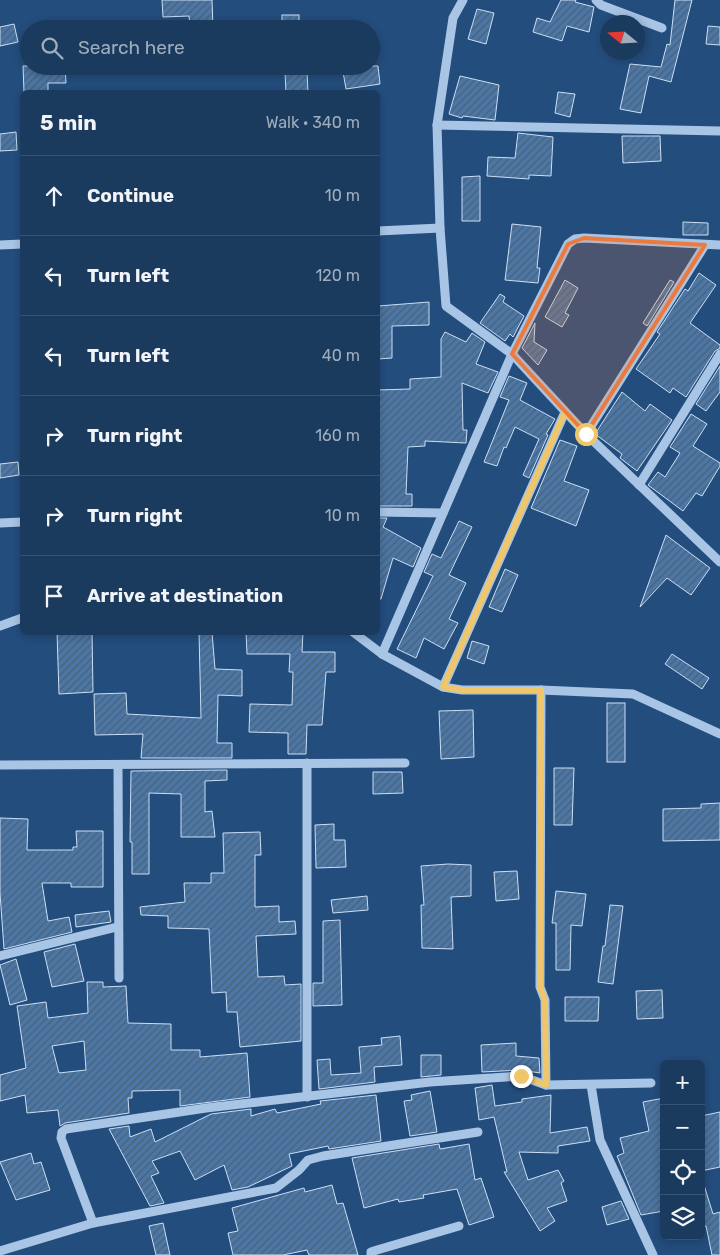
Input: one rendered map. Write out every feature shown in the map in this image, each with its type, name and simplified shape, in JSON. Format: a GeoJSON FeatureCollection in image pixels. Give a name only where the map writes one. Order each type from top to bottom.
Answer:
{"type":"FeatureCollection","features":[{"type":"Feature","properties":{"kind":"street"},"geometry":{"type":"LineString","coordinates":[[464,0],[453,18],[437,126],[440,228],[446,306],[512,354],[586,434],[720,562]]}},
{"type":"Feature","properties":{"kind":"street"},"geometry":{"type":"LineString","coordinates":[[596,0],[601,5],[662,28]]}},
{"type":"Feature","properties":{"kind":"street"},"geometry":{"type":"LineString","coordinates":[[437,126],[720,131]]}},
{"type":"Feature","properties":{"kind":"street"},"geometry":{"type":"LineString","coordinates":[[380,231],[440,228]]}},
{"type":"Feature","properties":{"kind":"street"},"geometry":{"type":"LineString","coordinates":[[382,654],[512,354],[568,244],[584,238],[720,245]]}},
{"type":"Feature","properties":{"kind":"street"},"geometry":{"type":"LineString","coordinates":[[0,245],[20,244]]}},
{"type":"Feature","properties":{"kind":"street"},"geometry":{"type":"LineString","coordinates":[[586,434],[705,245]]}},
{"type":"Feature","properties":{"kind":"street"},"geometry":{"type":"LineString","coordinates":[[639,485],[720,354]]}},
{"type":"Feature","properties":{"kind":"street"},"geometry":{"type":"LineString","coordinates":[[443,687],[565,412]]}},
{"type":"Feature","properties":{"kind":"street"},"geometry":{"type":"LineString","coordinates":[[380,512],[443,512]]}},
{"type":"Feature","properties":{"kind":"street"},"geometry":{"type":"LineString","coordinates":[[0,523],[20,522]]}},
{"type":"Feature","properties":{"kind":"street"},"geometry":{"type":"LineString","coordinates":[[0,626],[20,619]]}},
{"type":"Feature","properties":{"kind":"street"},"geometry":{"type":"LineString","coordinates":[[357,635],[382,654],[443,687],[462,690],[541,690],[633,694],[720,734]]}},
{"type":"Feature","properties":{"kind":"street"},"geometry":{"type":"LineString","coordinates":[[541,690],[540,987],[545,1000],[546,1085]]}},
{"type":"Feature","properties":{"kind":"street"},"geometry":{"type":"LineString","coordinates":[[307,763],[307,1097]]}},
{"type":"Feature","properties":{"kind":"street"},"geometry":{"type":"LineString","coordinates":[[0,765],[405,763]]}},
{"type":"Feature","properties":{"kind":"street"},"geometry":{"type":"LineString","coordinates":[[118,765],[117,926],[119,978]]}},
{"type":"Feature","properties":{"kind":"street"},"geometry":{"type":"LineString","coordinates":[[0,956],[117,926]]}},
{"type":"Feature","properties":{"kind":"street"},"geometry":{"type":"LineString","coordinates":[[93,1223],[61,1138],[62,1132],[66,1129],[206,1108],[430,1082],[521,1076],[546,1085],[652,1083]]}},
{"type":"Feature","properties":{"kind":"street"},"geometry":{"type":"LineString","coordinates":[[592,1085],[600,1140],[653,1255]]}},
{"type":"Feature","properties":{"kind":"street"},"geometry":{"type":"LineString","coordinates":[[0,1251],[93,1223],[276,1188],[299,1170],[308,1160],[323,1156],[478,1132]]}},
{"type":"Feature","properties":{"kind":"street"},"geometry":{"type":"LineString","coordinates":[[371,1255],[371,1252],[377,1250],[459,1226]]}},
{"type":"Feature","properties":{"kind":"highlighted area"},"geometry":{"type":"Polygon","coordinates":[[[584,238],[705,245],[586,434],[512,354],[568,244],[584,238]]]}},
{"type":"Feature","properties":{"kind":"building"},"geometry":{"type":"Polygon","coordinates":[[[162,0],[212,0],[213,20],[189,20],[189,16],[163,17],[162,0]]]}},
{"type":"Feature","properties":{"kind":"building"},"geometry":{"type":"Polygon","coordinates":[[[561,0],[576,0],[575,2],[594,7],[589,32],[567,26],[562,41],[533,32],[537,18],[550,22],[561,0]]]}},
{"type":"Feature","properties":{"kind":"building"},"geometry":{"type":"Polygon","coordinates":[[[675,0],[692,0],[671,82],[649,76],[641,113],[620,109],[630,64],[661,67],[667,44],[670,45],[675,0]]]}},
{"type":"Feature","properties":{"kind":"building"},"geometry":{"type":"Polygon","coordinates":[[[477,9],[494,13],[486,44],[468,39],[477,9]]]}},
{"type":"Feature","properties":{"kind":"building"},"geometry":{"type":"Polygon","coordinates":[[[282,15],[299,15],[299,20],[282,20],[282,15]]]}},
{"type":"Feature","properties":{"kind":"building"},"geometry":{"type":"Polygon","coordinates":[[[14,24],[18,42],[0,46],[0,27],[14,24]]]}},
{"type":"Feature","properties":{"kind":"building"},"geometry":{"type":"Polygon","coordinates":[[[708,26],[720,27],[720,45],[706,44],[708,26]]]}},
{"type":"Feature","properties":{"kind":"building"},"geometry":{"type":"Polygon","coordinates":[[[23,75],[66,75],[66,83],[48,83],[48,90],[24,90],[23,75]]]}},
{"type":"Feature","properties":{"kind":"building"},"geometry":{"type":"Polygon","coordinates":[[[285,75],[307,75],[308,90],[286,90],[285,75]]]}},
{"type":"Feature","properties":{"kind":"building"},"geometry":{"type":"Polygon","coordinates":[[[344,75],[379,75],[380,84],[346,89],[344,75]]]}},
{"type":"Feature","properties":{"kind":"building"},"geometry":{"type":"Polygon","coordinates":[[[460,76],[499,85],[495,120],[463,116],[462,118],[449,114],[460,76]]]}},
{"type":"Feature","properties":{"kind":"building"},"geometry":{"type":"Polygon","coordinates":[[[558,92],[575,94],[570,117],[555,113],[558,92]]]}},
{"type":"Feature","properties":{"kind":"building"},"geometry":{"type":"Polygon","coordinates":[[[16,132],[17,150],[0,151],[0,134],[16,132]]]}},
{"type":"Feature","properties":{"kind":"building"},"geometry":{"type":"Polygon","coordinates":[[[518,133],[553,137],[551,176],[529,175],[529,179],[487,176],[488,157],[515,158],[518,133]]]}},
{"type":"Feature","properties":{"kind":"building"},"geometry":{"type":"Polygon","coordinates":[[[622,136],[660,136],[661,161],[623,163],[622,136]]]}},
{"type":"Feature","properties":{"kind":"building"},"geometry":{"type":"Polygon","coordinates":[[[480,176],[480,221],[462,221],[462,177],[480,176]]]}},
{"type":"Feature","properties":{"kind":"building"},"geometry":{"type":"Polygon","coordinates":[[[683,222],[708,223],[708,235],[683,235],[683,222]]]}},
{"type":"Feature","properties":{"kind":"building"},"geometry":{"type":"Polygon","coordinates":[[[512,224],[541,227],[537,268],[540,268],[538,283],[505,280],[512,224]]]}},
{"type":"Feature","properties":{"kind":"building"},"geometry":{"type":"Polygon","coordinates":[[[699,273],[716,285],[690,323],[720,345],[720,348],[715,351],[686,397],[673,388],[670,393],[636,369],[660,334],[657,332],[685,289],[688,291],[699,273]]]}},
{"type":"Feature","properties":{"kind":"building"},"geometry":{"type":"Polygon","coordinates":[[[565,280],[578,288],[565,313],[569,315],[562,327],[545,317],[565,280]]]}},
{"type":"Feature","properties":{"kind":"building"},"geometry":{"type":"Polygon","coordinates":[[[670,280],[674,282],[647,326],[643,323],[670,280]]]}},
{"type":"Feature","properties":{"kind":"building"},"geometry":{"type":"Polygon","coordinates":[[[500,294],[505,297],[503,302],[524,316],[513,337],[510,334],[505,341],[480,323],[500,294]]]}},
{"type":"Feature","properties":{"kind":"building"},"geometry":{"type":"Polygon","coordinates":[[[429,302],[429,325],[392,326],[392,358],[380,359],[380,306],[429,302]]]}},
{"type":"Feature","properties":{"kind":"building"},"geometry":{"type":"Polygon","coordinates":[[[535,323],[534,342],[547,350],[538,365],[522,348],[535,323]]]}},
{"type":"Feature","properties":{"kind":"building"},"geometry":{"type":"Polygon","coordinates":[[[445,332],[466,342],[472,333],[485,342],[476,364],[498,372],[488,393],[462,383],[463,430],[467,430],[466,443],[425,441],[425,446],[408,447],[406,494],[412,494],[412,506],[380,506],[380,390],[410,389],[410,379],[441,377],[441,339],[445,332]]]}},
{"type":"Feature","properties":{"kind":"building"},"geometry":{"type":"Polygon","coordinates":[[[720,366],[720,392],[706,411],[696,404],[720,366]]]}},
{"type":"Feature","properties":{"kind":"building"},"geometry":{"type":"Polygon","coordinates":[[[509,376],[527,383],[520,400],[555,419],[546,434],[548,435],[529,478],[523,475],[539,439],[515,427],[506,448],[504,447],[497,466],[484,462],[509,400],[500,397],[509,376]]]}},
{"type":"Feature","properties":{"kind":"building"},"geometry":{"type":"Polygon","coordinates":[[[622,392],[645,411],[650,404],[672,420],[637,471],[620,458],[622,454],[595,434],[622,392]]]}},
{"type":"Feature","properties":{"kind":"building"},"geometry":{"type":"Polygon","coordinates":[[[691,414],[707,424],[693,446],[720,463],[720,466],[702,496],[696,493],[683,511],[648,485],[658,472],[665,477],[680,453],[670,447],[691,414]]]}},
{"type":"Feature","properties":{"kind":"building"},"geometry":{"type":"Polygon","coordinates":[[[560,440],[577,446],[564,481],[589,490],[576,526],[531,508],[560,440]]]}},
{"type":"Feature","properties":{"kind":"building"},"geometry":{"type":"Polygon","coordinates":[[[18,462],[19,475],[0,478],[0,464],[18,462]]]}},
{"type":"Feature","properties":{"kind":"building"},"geometry":{"type":"Polygon","coordinates":[[[380,518],[387,518],[383,527],[421,548],[413,567],[393,558],[381,599],[380,518]]]}},
{"type":"Feature","properties":{"kind":"building"},"geometry":{"type":"Polygon","coordinates":[[[459,521],[472,527],[449,575],[466,583],[449,619],[458,623],[444,649],[424,638],[416,658],[397,649],[433,576],[424,572],[432,554],[441,558],[459,521]]]}},
{"type":"Feature","properties":{"kind":"building"},"geometry":{"type":"Polygon","coordinates":[[[666,535],[710,568],[691,595],[667,578],[640,607],[666,535]]]}},
{"type":"Feature","properties":{"kind":"building"},"geometry":{"type":"Polygon","coordinates":[[[505,569],[518,575],[502,612],[489,607],[505,569]]]}},
{"type":"Feature","properties":{"kind":"building"},"geometry":{"type":"Polygon","coordinates":[[[57,635],[92,635],[93,692],[59,694],[57,635]]]}},
{"type":"Feature","properties":{"kind":"building"},"geometry":{"type":"Polygon","coordinates":[[[199,635],[212,635],[215,669],[242,670],[242,696],[218,695],[217,743],[232,743],[232,758],[141,758],[143,734],[95,735],[94,694],[126,693],[127,714],[201,718],[199,635]]]}},
{"type":"Feature","properties":{"kind":"building"},"geometry":{"type":"Polygon","coordinates":[[[246,635],[303,635],[302,652],[335,652],[335,672],[326,672],[322,725],[307,725],[306,754],[288,754],[288,733],[249,732],[250,704],[292,705],[293,672],[289,672],[290,654],[247,654],[246,635]]]}},
{"type":"Feature","properties":{"kind":"building"},"geometry":{"type":"Polygon","coordinates":[[[472,641],[489,646],[484,664],[467,658],[472,641]]]}},
{"type":"Feature","properties":{"kind":"building"},"geometry":{"type":"Polygon","coordinates":[[[672,654],[709,678],[702,689],[665,664],[672,654]]]}},
{"type":"Feature","properties":{"kind":"building"},"geometry":{"type":"Polygon","coordinates":[[[607,703],[625,703],[625,762],[607,762],[607,703]]]}},
{"type":"Feature","properties":{"kind":"building"},"geometry":{"type":"Polygon","coordinates":[[[473,710],[474,757],[441,759],[439,711],[473,710]]]}},
{"type":"Feature","properties":{"kind":"building"},"geometry":{"type":"Polygon","coordinates":[[[554,768],[574,768],[572,825],[554,825],[554,768]]]}},
{"type":"Feature","properties":{"kind":"building"},"geometry":{"type":"Polygon","coordinates":[[[227,770],[227,780],[205,781],[205,812],[212,811],[215,837],[181,837],[181,794],[149,793],[149,874],[132,874],[132,842],[130,842],[131,771],[227,770]]]}},
{"type":"Feature","properties":{"kind":"building"},"geometry":{"type":"Polygon","coordinates":[[[373,772],[402,772],[403,793],[373,794],[373,772]]]}},
{"type":"Feature","properties":{"kind":"building"},"geometry":{"type":"Polygon","coordinates":[[[720,803],[720,840],[663,841],[663,809],[701,808],[701,804],[720,803]]]}},
{"type":"Feature","properties":{"kind":"building"},"geometry":{"type":"Polygon","coordinates":[[[0,818],[28,819],[27,850],[73,850],[73,847],[77,847],[76,831],[103,831],[103,887],[71,887],[71,883],[42,883],[48,921],[69,917],[72,932],[4,949],[0,893],[0,818]]]}},
{"type":"Feature","properties":{"kind":"building"},"geometry":{"type":"Polygon","coordinates":[[[334,824],[334,840],[345,840],[346,867],[316,868],[315,825],[334,824]]]}},
{"type":"Feature","properties":{"kind":"building"},"geometry":{"type":"Polygon","coordinates":[[[260,832],[261,855],[255,855],[255,907],[279,906],[279,922],[295,921],[296,934],[256,936],[258,977],[284,976],[285,985],[301,984],[301,1041],[240,1047],[237,1012],[227,1012],[226,992],[212,993],[209,929],[168,928],[168,916],[141,915],[140,907],[185,902],[184,883],[211,883],[211,873],[224,873],[223,833],[260,832]]]}},
{"type":"Feature","properties":{"kind":"building"},"geometry":{"type":"Polygon","coordinates":[[[471,865],[471,896],[451,897],[453,949],[422,948],[421,905],[424,905],[421,866],[471,865]]]}},
{"type":"Feature","properties":{"kind":"building"},"geometry":{"type":"Polygon","coordinates":[[[517,871],[519,899],[496,901],[494,872],[517,871]]]}},
{"type":"Feature","properties":{"kind":"building"},"geometry":{"type":"Polygon","coordinates":[[[556,891],[586,894],[582,926],[571,925],[570,970],[556,970],[556,923],[552,923],[556,891]]]}},
{"type":"Feature","properties":{"kind":"building"},"geometry":{"type":"Polygon","coordinates":[[[367,896],[368,910],[333,913],[331,900],[367,896]]]}},
{"type":"Feature","properties":{"kind":"building"},"geometry":{"type":"Polygon","coordinates":[[[610,905],[623,906],[613,984],[598,982],[610,905]]]}},
{"type":"Feature","properties":{"kind":"building"},"geometry":{"type":"Polygon","coordinates":[[[109,911],[111,922],[76,927],[75,915],[109,911]]]}},
{"type":"Feature","properties":{"kind":"building"},"geometry":{"type":"Polygon","coordinates":[[[340,920],[342,1005],[313,1006],[313,983],[323,983],[323,921],[340,920]]]}},
{"type":"Feature","properties":{"kind":"building"},"geometry":{"type":"Polygon","coordinates":[[[75,944],[84,981],[52,987],[44,952],[75,944]]]}},
{"type":"Feature","properties":{"kind":"building"},"geometry":{"type":"Polygon","coordinates":[[[16,959],[27,1000],[10,1005],[0,965],[16,959]]]}},
{"type":"Feature","properties":{"kind":"building"},"geometry":{"type":"Polygon","coordinates":[[[87,982],[103,982],[103,987],[126,986],[128,1023],[171,1024],[171,1050],[200,1050],[200,1057],[247,1053],[250,1097],[180,1106],[180,1090],[132,1091],[132,1098],[128,1098],[129,1113],[65,1123],[60,1126],[58,1110],[27,1113],[25,1095],[0,1101],[0,1075],[26,1068],[17,1006],[46,1002],[48,1018],[88,1013],[87,982]],[[84,1041],[52,1046],[59,1073],[86,1070],[84,1041]]]}},
{"type":"Feature","properties":{"kind":"building"},"geometry":{"type":"Polygon","coordinates":[[[662,990],[663,1018],[637,1019],[636,991],[662,990]]]}},
{"type":"Feature","properties":{"kind":"building"},"geometry":{"type":"Polygon","coordinates":[[[565,997],[599,997],[598,1021],[565,1021],[565,997]]]}},
{"type":"Feature","properties":{"kind":"building"},"geometry":{"type":"Polygon","coordinates":[[[400,1036],[402,1065],[374,1067],[375,1082],[319,1089],[317,1060],[330,1059],[331,1075],[361,1073],[359,1047],[382,1045],[381,1038],[400,1036]]]}},
{"type":"Feature","properties":{"kind":"building"},"geometry":{"type":"Polygon","coordinates":[[[516,1043],[516,1056],[539,1058],[540,1073],[521,1070],[482,1072],[481,1045],[516,1043]]]}},
{"type":"Feature","properties":{"kind":"building"},"geometry":{"type":"Polygon","coordinates":[[[421,1055],[441,1055],[441,1075],[421,1077],[421,1055]]]}},
{"type":"Feature","properties":{"kind":"building"},"geometry":{"type":"Polygon","coordinates":[[[492,1085],[495,1106],[522,1102],[522,1099],[551,1095],[550,1133],[587,1127],[590,1141],[558,1146],[558,1153],[519,1152],[528,1180],[558,1170],[564,1181],[561,1183],[567,1201],[547,1208],[555,1221],[540,1231],[504,1172],[507,1172],[494,1117],[479,1120],[475,1088],[492,1085]]]}},
{"type":"Feature","properties":{"kind":"building"},"geometry":{"type":"Polygon","coordinates":[[[430,1091],[437,1132],[410,1136],[404,1101],[412,1100],[411,1095],[430,1091]]]}},
{"type":"Feature","properties":{"kind":"building"},"geometry":{"type":"Polygon","coordinates":[[[376,1095],[381,1141],[329,1149],[328,1146],[289,1154],[292,1166],[248,1187],[232,1190],[224,1165],[195,1180],[180,1151],[152,1161],[159,1173],[151,1176],[164,1203],[150,1206],[109,1129],[129,1126],[130,1137],[151,1129],[155,1142],[211,1114],[251,1109],[251,1116],[275,1109],[277,1113],[321,1104],[320,1101],[376,1095]]]}},
{"type":"Feature","properties":{"kind":"building"},"geometry":{"type":"Polygon","coordinates":[[[660,1099],[660,1212],[641,1215],[617,1156],[624,1153],[620,1138],[649,1131],[643,1102],[660,1099]]]}},
{"type":"Feature","properties":{"kind":"building"},"geometry":{"type":"Polygon","coordinates":[[[720,1112],[720,1167],[705,1170],[705,1150],[705,1115],[720,1112]]]}},
{"type":"Feature","properties":{"kind":"building"},"geometry":{"type":"Polygon","coordinates":[[[439,1144],[440,1149],[469,1144],[475,1180],[481,1178],[494,1217],[469,1225],[457,1189],[423,1195],[424,1198],[399,1202],[398,1199],[364,1208],[352,1158],[439,1144]]]}},
{"type":"Feature","properties":{"kind":"building"},"geometry":{"type":"Polygon","coordinates":[[[31,1153],[34,1164],[41,1162],[50,1190],[16,1200],[0,1162],[31,1153]]]}},
{"type":"Feature","properties":{"kind":"building"},"geometry":{"type":"Polygon","coordinates":[[[332,1185],[337,1204],[343,1203],[358,1255],[309,1255],[307,1250],[283,1255],[233,1255],[228,1233],[238,1231],[232,1208],[304,1188],[305,1192],[332,1185]]]}},
{"type":"Feature","properties":{"kind":"building"},"geometry":{"type":"Polygon","coordinates":[[[705,1188],[713,1214],[720,1212],[720,1255],[712,1255],[706,1226],[705,1188]]]}},
{"type":"Feature","properties":{"kind":"building"},"geometry":{"type":"Polygon","coordinates":[[[621,1201],[629,1219],[607,1225],[602,1207],[621,1201]]]}},
{"type":"Feature","properties":{"kind":"building"},"geometry":{"type":"Polygon","coordinates":[[[163,1223],[170,1255],[156,1255],[149,1226],[163,1223]]]}},
{"type":"Feature","properties":{"kind":"route"},"geometry":{"type":"LineString","coordinates":[[521,1076],[546,1085],[545,1000],[540,987],[541,690],[462,690],[443,687],[565,412],[586,434]]}}]}
